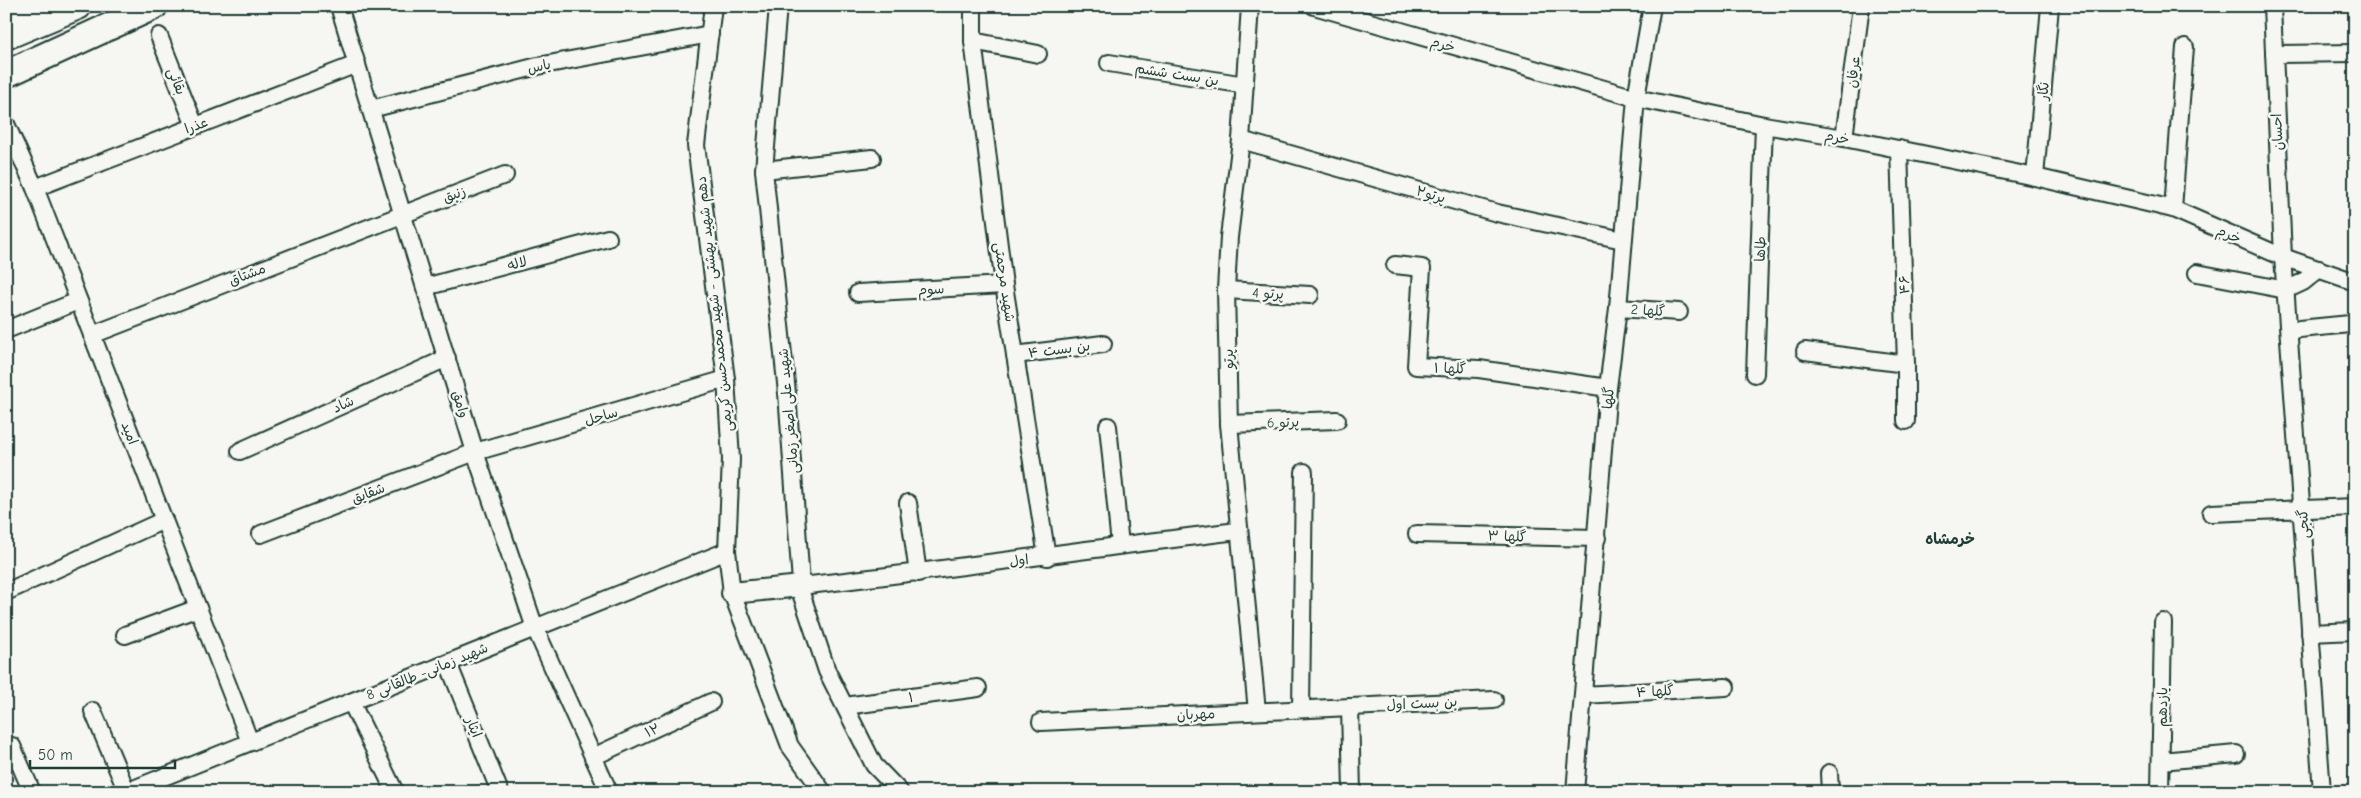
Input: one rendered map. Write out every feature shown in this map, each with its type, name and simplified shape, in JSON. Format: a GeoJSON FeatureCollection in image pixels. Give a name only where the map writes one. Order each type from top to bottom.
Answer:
{"type":"FeatureCollection","features":[{"type":"Feature","properties":{"kind":"main road"},"geometry":{"type":"LineString","coordinates":[[6,14],[26,6]]}},
{"type":"Feature","properties":{"kind":"main road"},"geometry":{"type":"LineString","coordinates":[[6,36],[78,6]]}},
{"type":"Feature","properties":{"kind":"main road"},"geometry":{"type":"LineString","coordinates":[[6,74],[154,6]]}},
{"type":"Feature","properties":{"kind":"street","name":"وامق"},"geometry":{"type":"LineString","coordinates":[[339,6],[475,452],[536,628],[609,792]]}},
{"type":"Feature","properties":{"kind":"street","name":"دهم شهید بهشتی - شهید محمدحسن کریمی"},"geometry":{"type":"LineString","coordinates":[[713,6],[696,145],[726,379],[731,459],[728,551],[732,593],[790,746],[822,792]]}},
{"type":"Feature","properties":{"kind":"street","name":"شهید علی اصغر زمانی"},"geometry":{"type":"LineString","coordinates":[[778,6],[764,170],[788,393],[801,586],[827,671],[874,766],[900,792]]}},
{"type":"Feature","properties":{"kind":"street","name":"شهید مرحمتی"},"geometry":{"type":"LineString","coordinates":[[973,6],[973,41],[1004,285],[1047,557]]}},
{"type":"Feature","properties":{"kind":"street","name":"پرتو"},"geometry":{"type":"LineString","coordinates":[[1250,6],[1241,140],[1229,238],[1226,290],[1229,424],[1257,712]]}},
{"type":"Feature","properties":{"kind":"street","name":"خرم"},"geometry":{"type":"LineString","coordinates":[[1314,6],[1342,11],[1636,98],[1764,125],[1844,138],[2035,177],[2172,209],[2283,257],[2355,282]]}},
{"type":"Feature","properties":{"kind":"street","name":"گلها"},"geometry":{"type":"LineString","coordinates":[[1575,792],[1608,388],[1618,308],[1636,98],[1652,6]]}},
{"type":"Feature","properties":{"kind":"street","name":"عرفان"},"geometry":{"type":"LineString","coordinates":[[1844,138],[1861,6]]}},
{"type":"Feature","properties":{"kind":"street","name":"نگار"},"geometry":{"type":"LineString","coordinates":[[2035,177],[2050,6]]}},
{"type":"Feature","properties":{"kind":"street","name":"احسان"},"geometry":{"type":"LineString","coordinates":[[2272,6],[2283,257]]}},
{"type":"Feature","properties":{"kind":"street","name":"یاس"},"geometry":{"type":"LineString","coordinates":[[371,109],[538,66],[710,34]]}},
{"type":"Feature","properties":{"kind":"street","name":"بقائی"},"geometry":{"type":"LineString","coordinates":[[158,36],[195,126]]}},
{"type":"Feature","properties":{"kind":"street"},"geometry":{"type":"LineString","coordinates":[[973,41],[1038,54]]}},
{"type":"Feature","properties":{"kind":"street"},"geometry":{"type":"LineString","coordinates":[[2172,209],[2186,47]]}},
{"type":"Feature","properties":{"kind":"street"},"geometry":{"type":"LineString","coordinates":[[2274,54],[2355,53]]}},
{"type":"Feature","properties":{"kind":"street","name":"بن بست ششم"},"geometry":{"type":"LineString","coordinates":[[1109,63],[1245,85]]}},
{"type":"Feature","properties":{"kind":"street","name":"عذرا"},"geometry":{"type":"LineString","coordinates":[[35,188],[357,64]]}},
{"type":"Feature","properties":{"kind":"street","name":"امید"},"geometry":{"type":"LineString","coordinates":[[6,124],[35,188],[250,742]]}},
{"type":"Feature","properties":{"kind":"street","name":"طاها"},"geometry":{"type":"LineString","coordinates":[[1755,374],[1764,125]]}},
{"type":"Feature","properties":{"kind":"street","name":"پرتو۲"},"geometry":{"type":"LineString","coordinates":[[1241,140],[1497,213],[1623,240]]}},
{"type":"Feature","properties":{"kind":"street","name":"۴۶"},"geometry":{"type":"LineString","coordinates":[[1899,149],[1906,421]]}},
{"type":"Feature","properties":{"kind":"street"},"geometry":{"type":"LineString","coordinates":[[764,170],[872,158]]}},
{"type":"Feature","properties":{"kind":"street","name":"زنبق"},"geometry":{"type":"LineString","coordinates":[[403,214],[505,175]]}},
{"type":"Feature","properties":{"kind":"street","name":"مشتاق"},"geometry":{"type":"LineString","coordinates":[[92,335],[403,214]]}},
{"type":"Feature","properties":{"kind":"street","name":"لاله"},"geometry":{"type":"LineString","coordinates":[[425,287],[608,238]]}},
{"type":"Feature","properties":{"kind":"street","name":"گنجی"},"geometry":{"type":"LineString","coordinates":[[2283,257],[2322,792]]}},
{"type":"Feature","properties":{"kind":"street","name":"گلها ۱"},"geometry":{"type":"LineString","coordinates":[[1395,265],[1422,268],[1416,366],[1479,369],[1608,388]]}},
{"type":"Feature","properties":{"kind":"street"},"geometry":{"type":"LineString","coordinates":[[2197,273],[2286,290],[2303,282],[2319,270]]}},
{"type":"Feature","properties":{"kind":"street","name":"سوم"},"geometry":{"type":"LineString","coordinates":[[858,293],[1004,285]]}},
{"type":"Feature","properties":{"kind":"street","name":"پرتو 4"},"geometry":{"type":"LineString","coordinates":[[1226,290],[1310,295]]}},
{"type":"Feature","properties":{"kind":"street"},"geometry":{"type":"LineString","coordinates":[[6,330],[78,302]]}},
{"type":"Feature","properties":{"kind":"street","name":"گلها 2"},"geometry":{"type":"LineString","coordinates":[[1618,308],[1679,312]]}},
{"type":"Feature","properties":{"kind":"street"},"geometry":{"type":"LineString","coordinates":[[2289,330],[2350,324]]}},
{"type":"Feature","properties":{"kind":"street","name":"بن بست ۴"},"geometry":{"type":"LineString","coordinates":[[1015,355],[1103,344]]}},
{"type":"Feature","properties":{"kind":"street"},"geometry":{"type":"LineString","coordinates":[[1805,351],[1906,364]]}},
{"type":"Feature","properties":{"kind":"street","name":"شاد"},"geometry":{"type":"LineString","coordinates":[[240,451],[447,358]]}},
{"type":"Feature","properties":{"kind":"street","name":"ساحل"},"geometry":{"type":"LineString","coordinates":[[475,452],[726,379]]}},
{"type":"Feature","properties":{"kind":"street","name":"پرتو 6"},"geometry":{"type":"LineString","coordinates":[[1229,424],[1337,420]]}},
{"type":"Feature","properties":{"kind":"street"},"geometry":{"type":"LineString","coordinates":[[1108,426],[1120,545]]}},
{"type":"Feature","properties":{"kind":"street","name":"شقایق"},"geometry":{"type":"LineString","coordinates":[[260,534],[475,452]]}},
{"type":"Feature","properties":{"kind":"street"},"geometry":{"type":"LineString","coordinates":[[1301,709],[1304,472]]}},
{"type":"Feature","properties":{"kind":"street"},"geometry":{"type":"LineString","coordinates":[[908,502],[918,573]]}},
{"type":"Feature","properties":{"kind":"street"},"geometry":{"type":"LineString","coordinates":[[2211,512],[2355,507]]}},
{"type":"Feature","properties":{"kind":"street"},"geometry":{"type":"LineString","coordinates":[[6,592],[164,520]]}},
{"type":"Feature","properties":{"kind":"street","name":"اول"},"geometry":{"type":"LineString","coordinates":[[801,586],[1047,557],[1120,545],[1238,531]]}},
{"type":"Feature","properties":{"kind":"street","name":"گلها ۳"},"geometry":{"type":"LineString","coordinates":[[1417,534],[1597,538]]}},
{"type":"Feature","properties":{"kind":"street","name":"شهید زمانی- طالقانی 8"},"geometry":{"type":"LineString","coordinates":[[126,792],[728,551]]}},
{"type":"Feature","properties":{"kind":"street"},"geometry":{"type":"LineString","coordinates":[[732,593],[801,586]]}},
{"type":"Feature","properties":{"kind":"street"},"geometry":{"type":"LineString","coordinates":[[125,635],[198,608]]}},
{"type":"Feature","properties":{"kind":"street","name":"یازدهم"},"geometry":{"type":"LineString","coordinates":[[2160,792],[2163,622]]}},
{"type":"Feature","properties":{"kind":"street"},"geometry":{"type":"LineString","coordinates":[[2310,633],[2355,631]]}},
{"type":"Feature","properties":{"kind":"street","name":"ایثار"},"geometry":{"type":"LineString","coordinates":[[448,663],[500,792]]}},
{"type":"Feature","properties":{"kind":"street","name":"گلها ۴"},"geometry":{"type":"LineString","coordinates":[[1583,695],[1726,687]]}},
{"type":"Feature","properties":{"kind":"street","name":"۱"},"geometry":{"type":"LineString","coordinates":[[845,706],[978,688]]}},
{"type":"Feature","properties":{"kind":"street","name":"بن بست اول"},"geometry":{"type":"LineString","coordinates":[[1350,707],[1494,700]]}},
{"type":"Feature","properties":{"kind":"street"},"geometry":{"type":"LineString","coordinates":[[351,702],[395,792]]}},
{"type":"Feature","properties":{"kind":"street","name":"۱۲"},"geometry":{"type":"LineString","coordinates":[[593,757],[711,702]]}},
{"type":"Feature","properties":{"kind":"street"},"geometry":{"type":"LineString","coordinates":[[1350,707],[1352,792]]}},
{"type":"Feature","properties":{"kind":"street","name":"مهربان"},"geometry":{"type":"LineString","coordinates":[[1041,722],[1350,707]]}},
{"type":"Feature","properties":{"kind":"street"},"geometry":{"type":"LineString","coordinates":[[93,710],[126,792]]}},
{"type":"Feature","properties":{"kind":"street"},"geometry":{"type":"LineString","coordinates":[[12,746],[32,792]]}},
{"type":"Feature","properties":{"kind":"street"},"geometry":{"type":"LineString","coordinates":[[2161,760],[2236,754]]}},
{"type":"Feature","properties":{"kind":"street"},"geometry":{"type":"LineString","coordinates":[[1829,773],[1830,792]]}},
{"type":"Feature","properties":{"kind":"district","name":"خرمشاه"},"geometry":{"type":"Point","coordinates":[1950,539]}}]}
